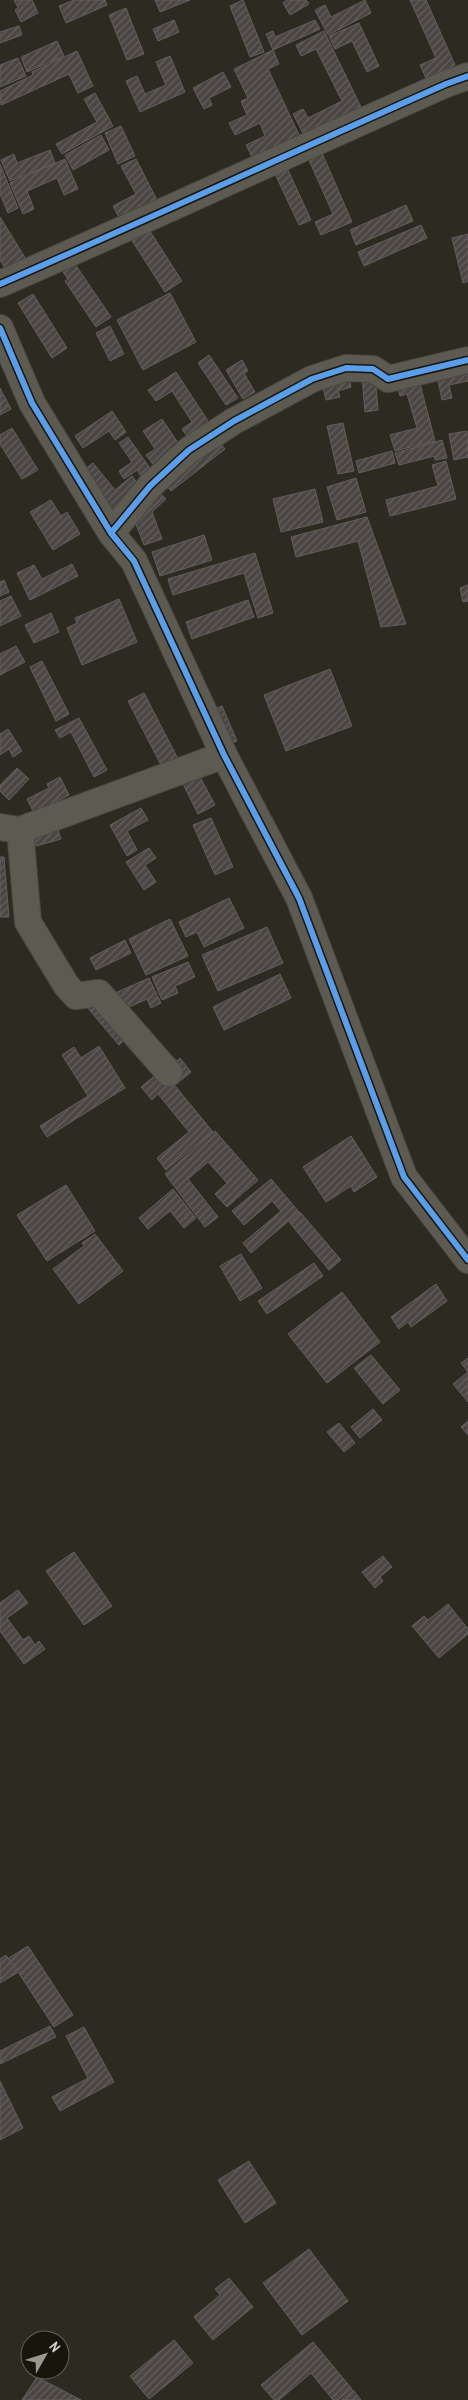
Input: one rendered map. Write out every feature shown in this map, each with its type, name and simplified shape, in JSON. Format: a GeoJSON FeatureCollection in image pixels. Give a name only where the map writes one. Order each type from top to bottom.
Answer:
{"type":"FeatureCollection","features":[{"type":"Feature","properties":{"kind":"street"},"geometry":{"type":"LineString","coordinates":[[0,284],[446,84],[468,76]]}},
{"type":"Feature","properties":{"kind":"street"},"geometry":{"type":"LineString","coordinates":[[0,328],[32,403],[112,533],[134,561],[224,754],[299,898],[404,1177],[468,1260]]}},
{"type":"Feature","properties":{"kind":"street"},"geometry":{"type":"LineString","coordinates":[[112,533],[150,486],[189,450],[234,421],[312,379],[346,368],[373,369],[388,379],[468,360]]}},
{"type":"Feature","properties":{"kind":"street"},"geometry":{"type":"LineString","coordinates":[[169,1073],[99,993],[76,996],[66,985],[28,922],[10,828],[224,754]]}},
{"type":"Feature","properties":{"kind":"building"},"geometry":{"type":"Polygon","coordinates":[[[14,0],[32,0],[38,13],[21,22],[15,10],[18,8],[14,0]]]}},
{"type":"Feature","properties":{"kind":"building"},"geometry":{"type":"Polygon","coordinates":[[[74,0],[105,0],[107,5],[66,23],[59,6],[74,0]]]}},
{"type":"Feature","properties":{"kind":"building"},"geometry":{"type":"Polygon","coordinates":[[[155,0],[190,0],[160,12],[155,0]]]}},
{"type":"Feature","properties":{"kind":"building"},"geometry":{"type":"Polygon","coordinates":[[[243,0],[264,52],[250,57],[230,6],[243,0]]]}},
{"type":"Feature","properties":{"kind":"building"},"geometry":{"type":"Polygon","coordinates":[[[287,0],[306,0],[309,4],[290,15],[283,3],[287,0]]]}},
{"type":"Feature","properties":{"kind":"building"},"geometry":{"type":"Polygon","coordinates":[[[365,0],[371,13],[328,35],[315,10],[325,5],[331,17],[365,0]]]}},
{"type":"Feature","properties":{"kind":"building"},"geometry":{"type":"Polygon","coordinates":[[[410,0],[426,0],[455,65],[426,78],[420,65],[436,58],[410,0]]]}},
{"type":"Feature","properties":{"kind":"building"},"geometry":{"type":"Polygon","coordinates":[[[126,8],[144,54],[127,60],[109,15],[126,8]]]}},
{"type":"Feature","properties":{"kind":"building"},"geometry":{"type":"Polygon","coordinates":[[[174,20],[179,32],[158,41],[153,29],[174,20]]]}},
{"type":"Feature","properties":{"kind":"building"},"geometry":{"type":"Polygon","coordinates":[[[315,20],[320,29],[273,50],[266,34],[273,31],[275,37],[315,20]]]}},
{"type":"Feature","properties":{"kind":"building"},"geometry":{"type":"Polygon","coordinates":[[[359,23],[379,66],[367,72],[352,41],[335,49],[329,36],[359,23]]]}},
{"type":"Feature","properties":{"kind":"building"},"geometry":{"type":"Polygon","coordinates":[[[19,26],[22,35],[0,43],[0,32],[19,26]]]}},
{"type":"Feature","properties":{"kind":"building"},"geometry":{"type":"Polygon","coordinates":[[[324,31],[361,107],[304,135],[293,114],[303,109],[308,118],[342,101],[316,49],[301,56],[296,45],[324,31]]]}},
{"type":"Feature","properties":{"kind":"building"},"geometry":{"type":"Polygon","coordinates":[[[57,41],[64,56],[27,72],[21,57],[57,41]]]}},
{"type":"Feature","properties":{"kind":"building"},"geometry":{"type":"Polygon","coordinates":[[[273,50],[279,64],[268,69],[300,137],[253,159],[246,145],[265,136],[260,123],[235,135],[229,123],[247,115],[241,101],[248,98],[234,69],[273,50]]]}},
{"type":"Feature","properties":{"kind":"building"},"geometry":{"type":"Polygon","coordinates":[[[77,51],[93,86],[78,93],[69,74],[1,105],[0,91],[33,75],[32,72],[77,51]]]}},
{"type":"Feature","properties":{"kind":"building"},"geometry":{"type":"Polygon","coordinates":[[[170,56],[185,92],[140,112],[126,81],[137,76],[145,94],[166,85],[156,62],[170,56]]]}},
{"type":"Feature","properties":{"kind":"building"},"geometry":{"type":"Polygon","coordinates":[[[18,58],[26,76],[0,87],[0,65],[18,58]]]}},
{"type":"Feature","properties":{"kind":"building"},"geometry":{"type":"Polygon","coordinates":[[[223,72],[231,87],[209,98],[212,105],[204,109],[193,88],[223,72]]]}},
{"type":"Feature","properties":{"kind":"building"},"geometry":{"type":"Polygon","coordinates":[[[95,93],[113,126],[62,154],[56,144],[97,122],[84,99],[95,93]]]}},
{"type":"Feature","properties":{"kind":"building"},"geometry":{"type":"Polygon","coordinates":[[[121,126],[135,156],[118,164],[105,133],[121,126]]]}},
{"type":"Feature","properties":{"kind":"building"},"geometry":{"type":"Polygon","coordinates":[[[101,135],[109,150],[73,170],[65,155],[101,135]]]}},
{"type":"Feature","properties":{"kind":"building"},"geometry":{"type":"Polygon","coordinates":[[[319,146],[352,222],[321,235],[315,222],[333,214],[309,160],[319,146]]]}},
{"type":"Feature","properties":{"kind":"building"},"geometry":{"type":"Polygon","coordinates":[[[50,150],[55,163],[10,181],[1,160],[14,154],[17,163],[50,150]]]}},
{"type":"Feature","properties":{"kind":"building"},"geometry":{"type":"Polygon","coordinates":[[[65,159],[78,189],[64,195],[57,178],[27,191],[34,209],[23,214],[10,183],[65,159]]]}},
{"type":"Feature","properties":{"kind":"building"},"geometry":{"type":"Polygon","coordinates":[[[136,159],[159,204],[122,223],[113,206],[136,194],[121,166],[136,159]]]}},
{"type":"Feature","properties":{"kind":"building"},"geometry":{"type":"Polygon","coordinates":[[[0,164],[18,208],[8,213],[0,194],[0,164]]]}},
{"type":"Feature","properties":{"kind":"building"},"geometry":{"type":"Polygon","coordinates":[[[288,170],[311,220],[299,225],[276,176],[288,170]]]}},
{"type":"Feature","properties":{"kind":"building"},"geometry":{"type":"Polygon","coordinates":[[[406,205],[413,221],[356,245],[350,230],[406,205]]]}},
{"type":"Feature","properties":{"kind":"building"},"geometry":{"type":"Polygon","coordinates":[[[0,217],[29,264],[10,276],[0,260],[0,217]]]}},
{"type":"Feature","properties":{"kind":"building"},"geometry":{"type":"Polygon","coordinates":[[[146,225],[182,281],[165,292],[129,236],[146,225]]]}},
{"type":"Feature","properties":{"kind":"building"},"geometry":{"type":"Polygon","coordinates":[[[421,225],[427,238],[364,266],[358,252],[421,225]]]}},
{"type":"Feature","properties":{"kind":"building"},"geometry":{"type":"Polygon","coordinates":[[[468,234],[468,281],[463,283],[452,238],[468,234]]]}},
{"type":"Feature","properties":{"kind":"building"},"geometry":{"type":"Polygon","coordinates":[[[73,261],[111,317],[96,327],[65,281],[68,279],[61,269],[73,261]]]}},
{"type":"Feature","properties":{"kind":"building"},"geometry":{"type":"Polygon","coordinates":[[[170,293],[196,342],[143,370],[117,320],[170,293]]]}},
{"type":"Feature","properties":{"kind":"building"},"geometry":{"type":"Polygon","coordinates":[[[33,294],[67,348],[52,358],[18,303],[33,294]]]}},
{"type":"Feature","properties":{"kind":"building"},"geometry":{"type":"Polygon","coordinates":[[[110,326],[124,354],[110,361],[96,333],[110,326]]]}},
{"type":"Feature","properties":{"kind":"building"},"geometry":{"type":"Polygon","coordinates":[[[209,355],[238,398],[226,405],[198,363],[209,355]]]}},
{"type":"Feature","properties":{"kind":"building"},"geometry":{"type":"Polygon","coordinates":[[[242,360],[248,371],[244,373],[255,392],[243,399],[226,370],[242,360]]]}},
{"type":"Feature","properties":{"kind":"building"},"geometry":{"type":"Polygon","coordinates":[[[468,371],[468,381],[449,385],[452,398],[442,400],[437,376],[468,371]]]}},
{"type":"Feature","properties":{"kind":"building"},"geometry":{"type":"Polygon","coordinates":[[[176,372],[210,424],[188,438],[182,429],[192,422],[172,391],[156,401],[148,390],[176,372]]]}},
{"type":"Feature","properties":{"kind":"building"},"geometry":{"type":"Polygon","coordinates":[[[348,372],[351,387],[338,391],[340,397],[326,400],[321,379],[348,372]]]}},
{"type":"Feature","properties":{"kind":"building"},"geometry":{"type":"Polygon","coordinates":[[[375,375],[378,410],[365,412],[362,376],[375,375]]]}},
{"type":"Feature","properties":{"kind":"building"},"geometry":{"type":"Polygon","coordinates":[[[418,376],[435,441],[395,451],[390,435],[417,428],[407,394],[400,396],[396,382],[418,376]]]}},
{"type":"Feature","properties":{"kind":"building"},"geometry":{"type":"Polygon","coordinates":[[[0,388],[11,409],[0,415],[0,388]]]}},
{"type":"Feature","properties":{"kind":"building"},"geometry":{"type":"Polygon","coordinates":[[[112,411],[126,432],[115,440],[109,431],[83,448],[75,436],[112,411]]]}},
{"type":"Feature","properties":{"kind":"building"},"geometry":{"type":"Polygon","coordinates":[[[162,419],[182,449],[155,467],[146,455],[155,449],[143,431],[162,419]]]}},
{"type":"Feature","properties":{"kind":"building"},"geometry":{"type":"Polygon","coordinates":[[[343,423],[354,471],[338,474],[327,426],[343,423]]]}},
{"type":"Feature","properties":{"kind":"building"},"geometry":{"type":"Polygon","coordinates":[[[12,428],[38,470],[22,479],[0,444],[0,435],[12,428]]]}},
{"type":"Feature","properties":{"kind":"building"},"geometry":{"type":"Polygon","coordinates":[[[467,431],[468,457],[454,460],[449,434],[467,431]]]}},
{"type":"Feature","properties":{"kind":"building"},"geometry":{"type":"Polygon","coordinates":[[[128,437],[154,474],[144,481],[137,470],[124,479],[119,471],[132,462],[119,443],[128,437]]]}},
{"type":"Feature","properties":{"kind":"building"},"geometry":{"type":"Polygon","coordinates":[[[217,439],[225,449],[171,491],[163,481],[217,439]]]}},
{"type":"Feature","properties":{"kind":"building"},"geometry":{"type":"Polygon","coordinates":[[[442,440],[447,458],[435,460],[434,456],[399,465],[395,453],[442,440]]]}},
{"type":"Feature","properties":{"kind":"building"},"geometry":{"type":"Polygon","coordinates":[[[392,451],[395,463],[359,473],[356,461],[392,451]]]}},
{"type":"Feature","properties":{"kind":"building"},"geometry":{"type":"Polygon","coordinates":[[[446,461],[456,499],[390,516],[386,500],[438,486],[432,465],[446,461]]]}},
{"type":"Feature","properties":{"kind":"building"},"geometry":{"type":"Polygon","coordinates":[[[93,463],[115,490],[132,476],[144,492],[113,516],[80,473],[93,463]]]}},
{"type":"Feature","properties":{"kind":"building"},"geometry":{"type":"Polygon","coordinates":[[[356,478],[366,512],[337,520],[327,487],[356,478]]]}},
{"type":"Feature","properties":{"kind":"building"},"geometry":{"type":"Polygon","coordinates":[[[152,486],[166,499],[152,512],[162,539],[144,545],[134,519],[152,486]]]}},
{"type":"Feature","properties":{"kind":"building"},"geometry":{"type":"Polygon","coordinates":[[[315,489],[323,522],[281,532],[273,499],[315,489]]]}},
{"type":"Feature","properties":{"kind":"building"},"geometry":{"type":"Polygon","coordinates":[[[51,500],[61,516],[67,512],[80,534],[53,550],[30,512],[51,500]]]}},
{"type":"Feature","properties":{"kind":"building"},"geometry":{"type":"Polygon","coordinates":[[[367,517],[406,624],[381,627],[358,541],[296,557],[291,537],[367,517]]]}},
{"type":"Feature","properties":{"kind":"building"},"geometry":{"type":"Polygon","coordinates":[[[204,535],[212,560],[160,576],[152,552],[204,535]]]}},
{"type":"Feature","properties":{"kind":"building"},"geometry":{"type":"Polygon","coordinates":[[[255,553],[273,613],[258,618],[244,573],[173,595],[168,579],[255,553]]]}},
{"type":"Feature","properties":{"kind":"building"},"geometry":{"type":"Polygon","coordinates":[[[72,564],[78,576],[30,600],[17,573],[34,565],[42,579],[72,564]]]}},
{"type":"Feature","properties":{"kind":"building"},"geometry":{"type":"Polygon","coordinates":[[[4,580],[9,592],[0,596],[0,582],[4,580]]]}},
{"type":"Feature","properties":{"kind":"building"},"geometry":{"type":"Polygon","coordinates":[[[468,585],[468,601],[463,602],[460,588],[468,585]]]}},
{"type":"Feature","properties":{"kind":"building"},"geometry":{"type":"Polygon","coordinates":[[[11,596],[21,616],[0,626],[0,601],[11,596]]]}},
{"type":"Feature","properties":{"kind":"building"},"geometry":{"type":"Polygon","coordinates":[[[119,599],[137,642],[82,665],[67,628],[77,623],[75,618],[119,599]]]}},
{"type":"Feature","properties":{"kind":"building"},"geometry":{"type":"Polygon","coordinates":[[[248,600],[254,617],[192,639],[186,622],[248,600]]]}},
{"type":"Feature","properties":{"kind":"building"},"geometry":{"type":"Polygon","coordinates":[[[51,613],[59,632],[34,643],[25,625],[51,613]]]}},
{"type":"Feature","properties":{"kind":"building"},"geometry":{"type":"Polygon","coordinates":[[[16,646],[25,662],[0,675],[0,654],[16,646]]]}},
{"type":"Feature","properties":{"kind":"building"},"geometry":{"type":"Polygon","coordinates":[[[42,661],[69,714],[56,721],[30,667],[42,661]]]}},
{"type":"Feature","properties":{"kind":"building"},"geometry":{"type":"Polygon","coordinates":[[[330,669],[352,726],[286,751],[264,695],[330,669]]]}},
{"type":"Feature","properties":{"kind":"building"},"geometry":{"type":"Polygon","coordinates":[[[144,693],[178,759],[162,767],[128,701],[144,693]]]}},
{"type":"Feature","properties":{"kind":"building"},"geometry":{"type":"Polygon","coordinates":[[[222,706],[237,741],[223,747],[208,712],[222,706]]]}},
{"type":"Feature","properties":{"kind":"building"},"geometry":{"type":"Polygon","coordinates":[[[79,718],[107,770],[94,777],[71,732],[60,738],[55,730],[79,718]]]}},
{"type":"Feature","properties":{"kind":"building"},"geometry":{"type":"Polygon","coordinates":[[[8,729],[22,751],[13,757],[9,749],[0,755],[0,734],[8,729]]]}},
{"type":"Feature","properties":{"kind":"building"},"geometry":{"type":"Polygon","coordinates":[[[17,768],[29,779],[9,800],[0,791],[0,785],[17,768]]]}},
{"type":"Feature","properties":{"kind":"building"},"geometry":{"type":"Polygon","coordinates":[[[199,775],[215,805],[198,814],[183,784],[199,775]]]}},
{"type":"Feature","properties":{"kind":"building"},"geometry":{"type":"Polygon","coordinates":[[[60,777],[69,795],[34,813],[27,799],[49,788],[47,784],[60,777]]]}},
{"type":"Feature","properties":{"kind":"building"},"geometry":{"type":"Polygon","coordinates":[[[141,808],[148,820],[127,831],[137,850],[127,856],[110,825],[141,808]]]}},
{"type":"Feature","properties":{"kind":"building"},"geometry":{"type":"Polygon","coordinates":[[[211,818],[233,867],[215,875],[193,825],[211,818]]]}},
{"type":"Feature","properties":{"kind":"building"},"geometry":{"type":"Polygon","coordinates":[[[57,827],[61,839],[36,846],[32,835],[57,827]]]}},
{"type":"Feature","properties":{"kind":"building"},"geometry":{"type":"Polygon","coordinates":[[[149,848],[156,858],[145,865],[156,882],[144,890],[126,862],[149,848]]]}},
{"type":"Feature","properties":{"kind":"building"},"geometry":{"type":"Polygon","coordinates":[[[0,857],[4,857],[9,917],[0,917],[0,857]]]}},
{"type":"Feature","properties":{"kind":"building"},"geometry":{"type":"Polygon","coordinates":[[[229,898],[244,928],[204,947],[197,932],[186,937],[179,922],[229,898]]]}},
{"type":"Feature","properties":{"kind":"building"},"geometry":{"type":"Polygon","coordinates":[[[170,919],[188,956],[146,975],[129,939],[170,919]]]}},
{"type":"Feature","properties":{"kind":"building"},"geometry":{"type":"Polygon","coordinates":[[[267,927],[283,963],[218,991],[202,955],[267,927]]]}},
{"type":"Feature","properties":{"kind":"building"},"geometry":{"type":"Polygon","coordinates":[[[125,940],[131,953],[96,970],[90,958],[125,940]]]}},
{"type":"Feature","properties":{"kind":"building"},"geometry":{"type":"Polygon","coordinates":[[[188,962],[195,977],[175,986],[178,993],[162,1000],[152,977],[188,962]]]}},
{"type":"Feature","properties":{"kind":"building"},"geometry":{"type":"Polygon","coordinates":[[[280,974],[291,998],[224,1030],[213,1007],[280,974]]]}},
{"type":"Feature","properties":{"kind":"building"},"geometry":{"type":"Polygon","coordinates":[[[149,978],[161,1003],[151,1008],[147,999],[120,1011],[113,994],[149,978]]]}},
{"type":"Feature","properties":{"kind":"building"},"geometry":{"type":"Polygon","coordinates":[[[96,997],[129,1036],[119,1045],[86,1006],[96,997]]]}},
{"type":"Feature","properties":{"kind":"building"},"geometry":{"type":"Polygon","coordinates":[[[99,1046],[125,1088],[47,1137],[40,1126],[88,1096],[62,1055],[74,1047],[81,1058],[99,1046]]]}},
{"type":"Feature","properties":{"kind":"building"},"geometry":{"type":"Polygon","coordinates":[[[169,1053],[177,1061],[180,1058],[191,1072],[179,1082],[161,1059],[169,1053]]]}},
{"type":"Feature","properties":{"kind":"building"},"geometry":{"type":"Polygon","coordinates":[[[162,1070],[213,1132],[166,1170],[157,1158],[189,1132],[158,1094],[152,1100],[141,1087],[162,1070]]]}},
{"type":"Feature","properties":{"kind":"building"},"geometry":{"type":"Polygon","coordinates":[[[215,1131],[258,1180],[227,1207],[215,1194],[227,1183],[208,1162],[188,1179],[218,1217],[205,1227],[165,1174],[215,1131]]]}},
{"type":"Feature","properties":{"kind":"building"},"geometry":{"type":"Polygon","coordinates":[[[351,1136],[377,1177],[354,1192],[351,1186],[326,1202],[303,1167],[351,1136]]]}},
{"type":"Feature","properties":{"kind":"building"},"geometry":{"type":"Polygon","coordinates":[[[271,1179],[299,1212],[251,1253],[243,1243],[281,1211],[272,1201],[244,1225],[232,1211],[271,1179]]]}},
{"type":"Feature","properties":{"kind":"building"},"geometry":{"type":"Polygon","coordinates":[[[66,1185],[95,1231],[47,1261],[17,1215],[66,1185]]]}},
{"type":"Feature","properties":{"kind":"building"},"geometry":{"type":"Polygon","coordinates":[[[173,1189],[196,1218],[184,1228],[170,1211],[148,1229],[139,1218],[173,1189]]]}},
{"type":"Feature","properties":{"kind":"building"},"geometry":{"type":"Polygon","coordinates":[[[300,1212],[341,1260],[329,1270],[289,1222],[300,1212]]]}},
{"type":"Feature","properties":{"kind":"building"},"geometry":{"type":"Polygon","coordinates":[[[95,1234],[123,1271],[79,1304],[53,1269],[84,1246],[82,1243],[95,1234]]]}},
{"type":"Feature","properties":{"kind":"building"},"geometry":{"type":"Polygon","coordinates":[[[241,1254],[262,1288],[240,1301],[220,1266],[241,1254]]]}},
{"type":"Feature","properties":{"kind":"building"},"geometry":{"type":"Polygon","coordinates":[[[314,1263],[323,1276],[267,1314],[258,1301],[314,1263]]]}},
{"type":"Feature","properties":{"kind":"building"},"geometry":{"type":"Polygon","coordinates":[[[436,1284],[447,1301],[411,1327],[408,1322],[399,1329],[391,1317],[436,1284]]]}},
{"type":"Feature","properties":{"kind":"building"},"geometry":{"type":"Polygon","coordinates":[[[342,1292],[380,1342],[327,1383],[288,1334],[342,1292]]]}},
{"type":"Feature","properties":{"kind":"building"},"geometry":{"type":"Polygon","coordinates":[[[371,1355],[400,1390],[383,1404],[354,1368],[371,1355]]]}},
{"type":"Feature","properties":{"kind":"building"},"geometry":{"type":"Polygon","coordinates":[[[468,1358],[468,1372],[461,1363],[468,1358]]]}},
{"type":"Feature","properties":{"kind":"building"},"geometry":{"type":"Polygon","coordinates":[[[468,1372],[468,1402],[453,1384],[468,1372]]]}},
{"type":"Feature","properties":{"kind":"building"},"geometry":{"type":"Polygon","coordinates":[[[373,1409],[382,1420],[360,1438],[351,1427],[373,1409]]]}},
{"type":"Feature","properties":{"kind":"building"},"geometry":{"type":"Polygon","coordinates":[[[468,1421],[468,1435],[461,1427],[468,1421]]]}},
{"type":"Feature","properties":{"kind":"building"},"geometry":{"type":"Polygon","coordinates":[[[339,1423],[355,1443],[344,1452],[327,1432],[339,1423]]]}},
{"type":"Feature","properties":{"kind":"building"},"geometry":{"type":"Polygon","coordinates":[[[74,1552],[112,1606],[84,1625],[46,1571],[74,1552]]]}},
{"type":"Feature","properties":{"kind":"building"},"geometry":{"type":"Polygon","coordinates":[[[383,1556],[392,1567],[380,1577],[383,1581],[375,1588],[362,1572],[383,1556]]]}},
{"type":"Feature","properties":{"kind":"building"},"geometry":{"type":"Polygon","coordinates":[[[18,1590],[28,1603],[7,1618],[23,1640],[29,1636],[35,1645],[39,1641],[45,1649],[24,1664],[0,1631],[0,1603],[18,1590]]]}},
{"type":"Feature","properties":{"kind":"building"},"geometry":{"type":"Polygon","coordinates":[[[448,1604],[468,1629],[468,1634],[439,1658],[412,1626],[424,1616],[428,1620],[448,1604]]]}},
{"type":"Feature","properties":{"kind":"building"},"geometry":{"type":"Polygon","coordinates":[[[28,1946],[73,2015],[54,2027],[9,1958],[28,1946]]]}},
{"type":"Feature","properties":{"kind":"building"},"geometry":{"type":"Polygon","coordinates":[[[6,1955],[17,1973],[0,1983],[0,1959],[6,1955]]]}},
{"type":"Feature","properties":{"kind":"building"},"geometry":{"type":"Polygon","coordinates":[[[50,2026],[56,2037],[0,2064],[0,2051],[50,2026]]]}},
{"type":"Feature","properties":{"kind":"building"},"geometry":{"type":"Polygon","coordinates":[[[84,2027],[114,2082],[60,2111],[52,2097],[88,2078],[66,2036],[84,2027]]]}},
{"type":"Feature","properties":{"kind":"building"},"geometry":{"type":"Polygon","coordinates":[[[0,2081],[23,2128],[0,2140],[0,2081]]]}},
{"type":"Feature","properties":{"kind":"building"},"geometry":{"type":"Polygon","coordinates":[[[249,2161],[276,2203],[245,2223],[218,2180],[249,2161]]]}},
{"type":"Feature","properties":{"kind":"building"},"geometry":{"type":"Polygon","coordinates":[[[309,2249],[348,2301],[302,2335],[263,2283],[309,2249]]]}},
{"type":"Feature","properties":{"kind":"building"},"geometry":{"type":"Polygon","coordinates":[[[229,2278],[253,2307],[213,2340],[194,2317],[220,2295],[215,2289],[229,2278]]]}},
{"type":"Feature","properties":{"kind":"building"},"geometry":{"type":"Polygon","coordinates":[[[174,2340],[193,2363],[149,2399],[130,2376],[174,2340]]]}},
{"type":"Feature","properties":{"kind":"building"},"geometry":{"type":"Polygon","coordinates":[[[313,2342],[352,2389],[338,2400],[333,2400],[311,2373],[279,2400],[274,2400],[261,2385],[313,2342]]]}},
{"type":"Feature","properties":{"kind":"building"},"geometry":{"type":"Polygon","coordinates":[[[35,2380],[43,2380],[81,2400],[22,2400],[35,2380]]]}},
{"type":"Feature","properties":{"kind":"building"},"geometry":{"type":"Polygon","coordinates":[[[353,2390],[361,2400],[341,2400],[353,2390]]]}},
{"type":"Feature","properties":{"kind":"cycle path"},"geometry":{"type":"LineString","coordinates":[[0,284],[446,84],[468,76]]}},
{"type":"Feature","properties":{"kind":"cycle path"},"geometry":{"type":"LineString","coordinates":[[0,328],[32,403],[111,533],[134,561],[224,755],[299,898],[404,1177],[468,1260]]}},
{"type":"Feature","properties":{"kind":"cycle path"},"geometry":{"type":"LineString","coordinates":[[111,533],[150,486],[189,450],[234,421],[312,379],[346,368],[373,369],[388,379],[468,360]]}}]}
